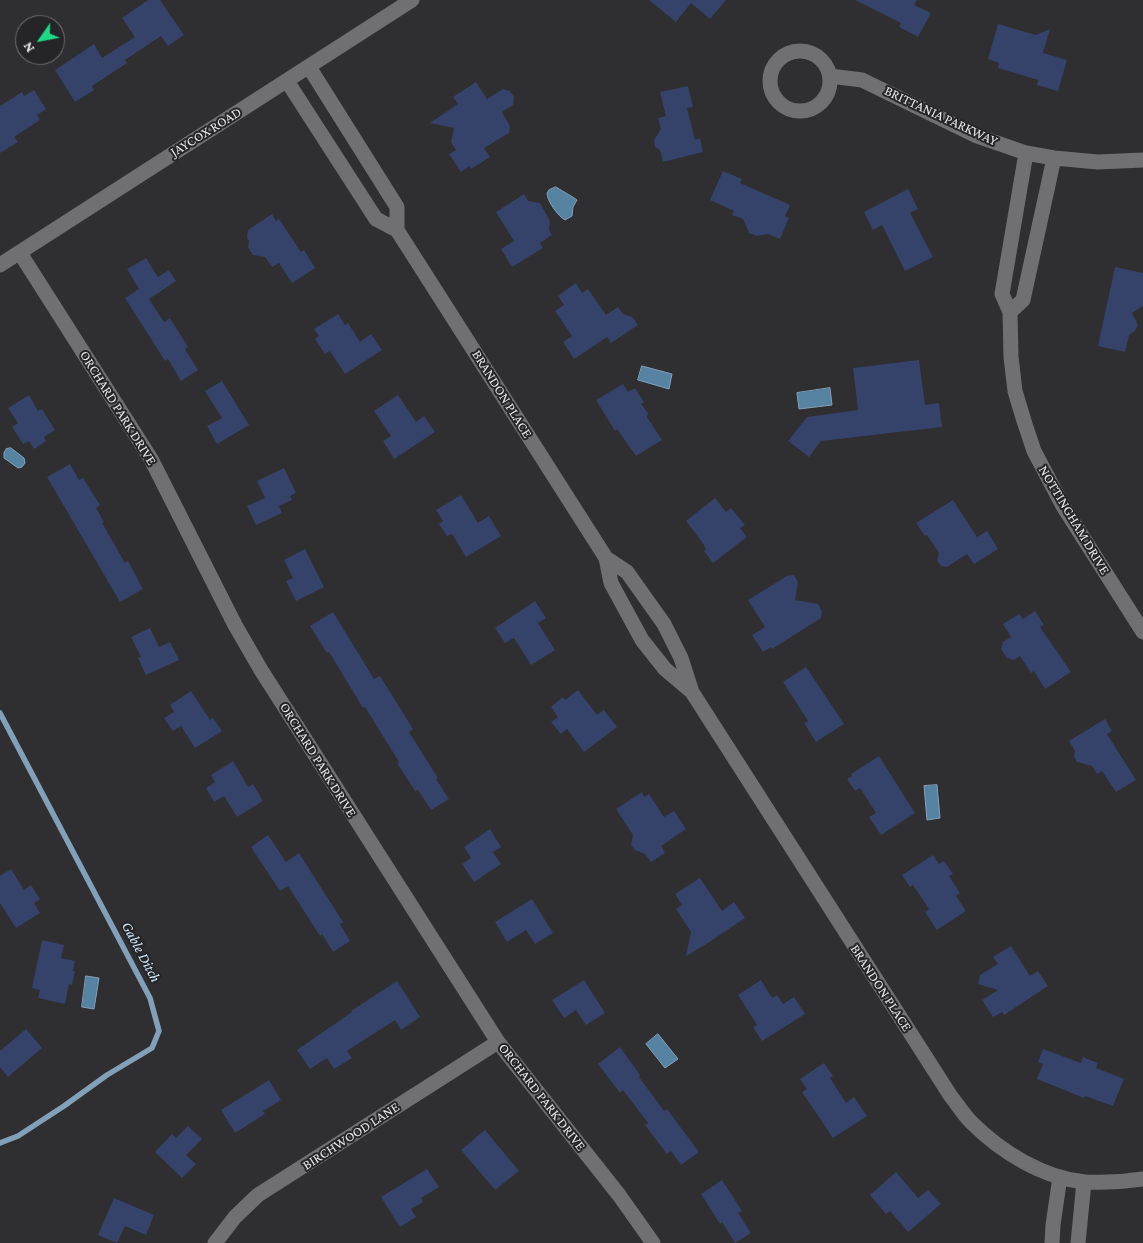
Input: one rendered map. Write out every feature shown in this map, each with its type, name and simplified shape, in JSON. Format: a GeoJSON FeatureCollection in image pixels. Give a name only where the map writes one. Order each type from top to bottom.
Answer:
{"type":"FeatureCollection","features":[{"type":"Feature","properties":{"kind":"street","name":"JAYCOX ROAD"},"geometry":{"type":"LineString","coordinates":[[0,266],[412,0]]}},
{"type":"Feature","properties":{"kind":"street"},"geometry":{"type":"LineString","coordinates":[[794,50],[802,50],[817,56],[827,68],[830,76],[830,84],[824,98],[819,104],[805,111],[797,111],[782,106],[772,94],[769,78],[774,63],[780,57],[794,50]]}},
{"type":"Feature","properties":{"kind":"street"},"geometry":{"type":"LineString","coordinates":[[308,67],[397,207],[397,230]]}},
{"type":"Feature","properties":{"kind":"street","name":"BRITTANIA PARKWAY"},"geometry":{"type":"LineString","coordinates":[[830,76],[862,80],[969,132],[1026,153],[1098,162],[1143,160]]}},
{"type":"Feature","properties":{"kind":"street","name":"BRANDON PLACE"},"geometry":{"type":"LineString","coordinates":[[287,81],[376,219],[397,230],[606,558],[611,583],[642,640],[665,669],[692,692]]}},
{"type":"Feature","properties":{"kind":"street","name":"NOTTINGHAM DRIVE"},"geometry":{"type":"LineString","coordinates":[[1026,153],[1002,294],[1010,312],[1011,357],[1016,391],[1034,451],[1063,506],[1143,632]]}},
{"type":"Feature","properties":{"kind":"street"},"geometry":{"type":"LineString","coordinates":[[1010,312],[1023,300],[1054,158]]}},
{"type":"Feature","properties":{"kind":"street","name":"ORCHARD PARK DRIVE"},"geometry":{"type":"LineString","coordinates":[[20,253],[152,459],[235,625],[261,670],[498,1042],[619,1195],[653,1243]]}},
{"type":"Feature","properties":{"kind":"street","name":"BRANDON PLACE"},"geometry":{"type":"LineString","coordinates":[[606,558],[627,572],[664,624],[681,658],[692,692],[955,1102],[970,1121],[995,1144],[1023,1161],[1060,1177],[1084,1182],[1118,1182],[1143,1179]]}},
{"type":"Feature","properties":{"kind":"street","name":"BIRCHWOOD LANE"},"geometry":{"type":"LineString","coordinates":[[215,1243],[235,1217],[258,1196],[498,1042]]}},
{"type":"Feature","properties":{"kind":"street"},"geometry":{"type":"LineString","coordinates":[[1052,1243],[1060,1177]]}},
{"type":"Feature","properties":{"kind":"street"},"geometry":{"type":"LineString","coordinates":[[1078,1243],[1084,1182]]}},
{"type":"Feature","properties":{"kind":"water"},"geometry":{"type":"Polygon","coordinates":[[[556,187],[577,200],[573,207],[572,216],[565,220],[553,208],[547,196],[549,190],[556,187]]]}},
{"type":"Feature","properties":{"kind":"water"},"geometry":{"type":"Polygon","coordinates":[[[642,366],[672,374],[669,389],[638,380],[642,366]]]}},
{"type":"Feature","properties":{"kind":"water"},"geometry":{"type":"Polygon","coordinates":[[[830,388],[832,405],[799,409],[797,393],[830,388]]]}},
{"type":"Feature","properties":{"kind":"water"},"geometry":{"type":"Polygon","coordinates":[[[11,448],[24,458],[25,463],[22,467],[18,468],[4,458],[6,449],[11,448]]]}},
{"type":"Feature","properties":{"kind":"water"},"geometry":{"type":"Polygon","coordinates":[[[937,785],[940,818],[927,820],[924,786],[937,785]]]}},
{"type":"Feature","properties":{"kind":"water"},"geometry":{"type":"Polygon","coordinates":[[[86,976],[99,978],[94,1009],[82,1007],[86,976]]]}},
{"type":"Feature","properties":{"kind":"water"},"geometry":{"type":"Polygon","coordinates":[[[658,1034],[678,1059],[665,1068],[646,1044],[658,1034]]]}},
{"type":"Feature","properties":{"kind":"building"},"geometry":{"type":"Polygon","coordinates":[[[148,0],[160,0],[184,35],[168,46],[161,36],[125,60],[127,63],[92,86],[94,90],[75,102],[55,70],[94,44],[102,58],[135,37],[122,18],[148,0]]]}},
{"type":"Feature","properties":{"kind":"building"},"geometry":{"type":"Polygon","coordinates":[[[649,0],[726,0],[710,19],[691,3],[676,22],[649,0]]]}},
{"type":"Feature","properties":{"kind":"building"},"geometry":{"type":"Polygon","coordinates":[[[855,0],[917,0],[914,5],[931,13],[918,37],[899,27],[901,23],[855,0]]]}},
{"type":"Feature","properties":{"kind":"building"},"geometry":{"type":"Polygon","coordinates":[[[998,24],[1036,35],[1050,29],[1043,53],[1067,60],[1058,91],[1037,85],[1038,80],[998,68],[999,63],[988,59],[998,24]]]}},
{"type":"Feature","properties":{"kind":"building"},"geometry":{"type":"Polygon","coordinates":[[[476,82],[487,99],[503,89],[510,91],[514,97],[513,105],[502,112],[510,126],[509,133],[484,148],[490,157],[471,169],[469,166],[461,172],[449,154],[456,150],[451,142],[454,128],[430,123],[458,104],[453,97],[476,82]]]}},
{"type":"Feature","properties":{"kind":"building"},"geometry":{"type":"Polygon","coordinates":[[[688,86],[693,107],[687,108],[695,140],[700,138],[703,152],[663,162],[660,150],[655,147],[654,140],[661,129],[658,118],[666,116],[660,92],[688,86]]]}},
{"type":"Feature","properties":{"kind":"building"},"geometry":{"type":"Polygon","coordinates":[[[34,90],[46,109],[37,115],[40,120],[14,137],[18,142],[0,153],[0,106],[22,92],[24,96],[34,90]]]}},
{"type":"Feature","properties":{"kind":"building"},"geometry":{"type":"Polygon","coordinates":[[[723,171],[742,179],[740,183],[790,205],[785,216],[789,218],[780,239],[768,234],[757,236],[749,233],[743,219],[732,215],[734,211],[710,200],[723,171]]]}},
{"type":"Feature","properties":{"kind":"building"},"geometry":{"type":"Polygon","coordinates":[[[908,189],[918,209],[910,213],[933,257],[905,271],[882,225],[873,230],[864,212],[908,189]]]}},
{"type":"Feature","properties":{"kind":"building"},"geometry":{"type":"Polygon","coordinates":[[[524,194],[528,201],[540,203],[550,221],[549,230],[552,235],[540,243],[543,248],[512,267],[501,249],[514,241],[496,212],[524,194]]]}},
{"type":"Feature","properties":{"kind":"building"},"geometry":{"type":"Polygon","coordinates":[[[272,214],[276,221],[279,219],[301,252],[304,250],[315,268],[292,283],[279,263],[272,267],[265,257],[253,255],[248,247],[248,230],[272,214]]]}},
{"type":"Feature","properties":{"kind":"building"},"geometry":{"type":"Polygon","coordinates":[[[146,258],[158,277],[169,270],[176,281],[149,299],[164,322],[170,318],[188,347],[185,349],[198,370],[181,381],[168,359],[165,361],[125,298],[139,289],[127,269],[146,258]]]}},
{"type":"Feature","properties":{"kind":"building"},"geometry":{"type":"Polygon","coordinates":[[[1115,267],[1143,273],[1143,306],[1132,313],[1138,325],[1135,331],[1129,335],[1125,352],[1098,346],[1115,267]]]}},
{"type":"Feature","properties":{"kind":"building"},"geometry":{"type":"Polygon","coordinates":[[[576,283],[582,293],[588,289],[606,315],[618,307],[623,314],[632,317],[638,325],[611,343],[607,337],[574,359],[563,342],[572,336],[555,311],[564,305],[558,296],[576,283]]]}},
{"type":"Feature","properties":{"kind":"building"},"geometry":{"type":"Polygon","coordinates":[[[338,314],[345,325],[348,323],[360,342],[371,334],[382,350],[345,374],[330,351],[325,354],[315,339],[319,336],[314,329],[338,314]]]}},
{"type":"Feature","properties":{"kind":"building"},"geometry":{"type":"Polygon","coordinates":[[[919,360],[925,405],[939,403],[942,427],[821,441],[809,457],[788,441],[807,417],[858,410],[853,368],[919,360]]]}},
{"type":"Feature","properties":{"kind":"building"},"geometry":{"type":"Polygon","coordinates":[[[222,381],[249,425],[217,444],[207,426],[222,418],[205,391],[222,381]]]}},
{"type":"Feature","properties":{"kind":"building"},"geometry":{"type":"Polygon","coordinates":[[[623,384],[628,392],[635,388],[644,402],[641,404],[648,413],[647,417],[662,440],[636,456],[617,429],[615,431],[596,400],[623,384]]]}},
{"type":"Feature","properties":{"kind":"building"},"geometry":{"type":"Polygon","coordinates":[[[29,395],[38,411],[42,409],[55,430],[44,437],[46,441],[34,449],[29,441],[23,444],[12,427],[18,423],[8,408],[29,395]]]}},
{"type":"Feature","properties":{"kind":"building"},"geometry":{"type":"Polygon","coordinates":[[[398,395],[416,422],[424,416],[435,432],[394,459],[383,441],[391,436],[374,411],[398,395]]]}},
{"type":"Feature","properties":{"kind":"building"},"geometry":{"type":"Polygon","coordinates":[[[70,464],[79,480],[83,478],[100,505],[96,508],[104,522],[102,523],[125,563],[128,561],[143,589],[120,602],[47,477],[70,464]]]}},
{"type":"Feature","properties":{"kind":"building"},"geometry":{"type":"Polygon","coordinates":[[[284,468],[296,493],[290,496],[292,500],[279,506],[282,513],[256,525],[247,506],[265,498],[257,481],[284,468]]]}},
{"type":"Feature","properties":{"kind":"building"},"geometry":{"type":"Polygon","coordinates":[[[461,495],[478,523],[489,516],[501,536],[466,557],[452,534],[447,536],[439,524],[443,521],[436,510],[461,495]]]}},
{"type":"Feature","properties":{"kind":"building"},"geometry":{"type":"Polygon","coordinates":[[[715,498],[726,512],[731,508],[745,525],[740,528],[747,537],[713,563],[704,551],[706,549],[702,542],[686,521],[715,498]]]}},
{"type":"Feature","properties":{"kind":"building"},"geometry":{"type":"Polygon","coordinates":[[[953,500],[977,537],[987,531],[998,549],[974,564],[967,554],[947,567],[941,566],[937,560],[939,553],[916,523],[953,500]]]}},
{"type":"Feature","properties":{"kind":"building"},"geometry":{"type":"Polygon","coordinates":[[[305,549],[324,587],[296,601],[286,581],[293,578],[284,560],[305,549]]]}},
{"type":"Feature","properties":{"kind":"building"},"geometry":{"type":"Polygon","coordinates":[[[794,575],[798,582],[795,600],[818,604],[822,611],[821,618],[772,649],[771,647],[763,652],[752,635],[765,627],[748,600],[787,576],[794,575]]]}},
{"type":"Feature","properties":{"kind":"building"},"geometry":{"type":"Polygon","coordinates":[[[535,601],[546,618],[538,623],[555,650],[531,665],[514,638],[505,643],[495,628],[535,601]]]}},
{"type":"Feature","properties":{"kind":"building"},"geometry":{"type":"Polygon","coordinates":[[[1035,611],[1044,625],[1040,627],[1071,672],[1045,689],[1034,671],[1031,673],[1020,656],[1014,660],[1007,658],[1001,649],[1003,642],[1011,637],[1003,624],[1019,614],[1023,619],[1035,611]]]}},
{"type":"Feature","properties":{"kind":"building"},"geometry":{"type":"Polygon","coordinates":[[[333,612],[374,679],[380,676],[413,729],[409,732],[449,799],[431,810],[418,790],[415,791],[365,707],[363,708],[329,652],[327,653],[310,626],[333,612]]]}},
{"type":"Feature","properties":{"kind":"building"},"geometry":{"type":"Polygon","coordinates":[[[150,628],[159,647],[170,642],[179,660],[146,675],[138,658],[141,657],[131,637],[150,628]]]}},
{"type":"Feature","properties":{"kind":"building"},"geometry":{"type":"Polygon","coordinates":[[[806,667],[844,724],[816,742],[804,723],[808,721],[783,682],[806,667]]]}},
{"type":"Feature","properties":{"kind":"building"},"geometry":{"type":"Polygon","coordinates":[[[578,690],[597,715],[604,710],[617,727],[584,752],[567,729],[561,734],[551,722],[558,717],[551,707],[563,697],[565,700],[578,690]]]}},
{"type":"Feature","properties":{"kind":"building"},"geometry":{"type":"Polygon","coordinates":[[[191,691],[210,720],[213,718],[222,731],[195,748],[181,726],[173,731],[164,718],[174,712],[170,705],[191,691]]]}},
{"type":"Feature","properties":{"kind":"building"},"geometry":{"type":"Polygon","coordinates":[[[1105,719],[1112,731],[1107,734],[1136,780],[1116,792],[1102,771],[1097,774],[1092,766],[1077,762],[1074,757],[1075,751],[1069,741],[1105,719]]]}},
{"type":"Feature","properties":{"kind":"building"},"geometry":{"type":"Polygon","coordinates":[[[879,756],[915,813],[881,835],[869,817],[876,813],[860,788],[855,791],[847,779],[852,776],[851,774],[879,756]]]}},
{"type":"Feature","properties":{"kind":"building"},"geometry":{"type":"Polygon","coordinates":[[[233,761],[248,787],[253,784],[263,801],[237,817],[224,796],[214,802],[206,788],[215,782],[211,775],[233,761]]]}},
{"type":"Feature","properties":{"kind":"building"},"geometry":{"type":"Polygon","coordinates":[[[642,792],[644,797],[649,794],[664,817],[674,811],[686,829],[661,846],[665,853],[651,862],[645,854],[635,850],[631,845],[633,835],[616,809],[642,792]]]}},
{"type":"Feature","properties":{"kind":"building"},"geometry":{"type":"Polygon","coordinates":[[[490,829],[501,847],[493,852],[501,864],[474,882],[462,864],[471,858],[464,847],[490,829]]]}},
{"type":"Feature","properties":{"kind":"building"},"geometry":{"type":"Polygon","coordinates":[[[268,835],[286,862],[299,853],[343,922],[340,924],[350,941],[333,952],[322,934],[320,936],[288,886],[280,891],[251,847],[268,835]]]}},
{"type":"Feature","properties":{"kind":"building"},"geometry":{"type":"Polygon","coordinates":[[[933,855],[939,864],[944,861],[953,874],[949,876],[960,893],[956,896],[966,911],[937,930],[925,912],[929,909],[913,885],[910,887],[902,875],[933,855]]]}},
{"type":"Feature","properties":{"kind":"building"},"geometry":{"type":"Polygon","coordinates":[[[11,869],[24,890],[31,885],[40,899],[34,903],[40,913],[16,928],[0,903],[0,876],[11,869]]]}},
{"type":"Feature","properties":{"kind":"building"},"geometry":{"type":"Polygon","coordinates":[[[700,878],[722,911],[734,902],[745,918],[686,956],[691,932],[676,909],[682,905],[675,894],[700,878]]]}},
{"type":"Feature","properties":{"kind":"building"},"geometry":{"type":"Polygon","coordinates":[[[532,899],[553,933],[535,944],[526,930],[507,942],[495,922],[532,899]]]}},
{"type":"Feature","properties":{"kind":"building"},"geometry":{"type":"Polygon","coordinates":[[[42,940],[64,945],[61,958],[75,961],[72,985],[69,984],[65,1004],[38,998],[40,990],[32,988],[42,940]]]}},
{"type":"Feature","properties":{"kind":"building"},"geometry":{"type":"Polygon","coordinates":[[[1011,946],[1030,976],[1038,971],[1048,986],[1004,1015],[1002,1012],[993,1017],[982,1000],[998,990],[978,984],[980,975],[998,964],[993,957],[1011,946]]]}},
{"type":"Feature","properties":{"kind":"building"},"geometry":{"type":"Polygon","coordinates":[[[584,980],[605,1013],[586,1025],[576,1010],[564,1018],[552,1000],[584,980]]]}},
{"type":"Feature","properties":{"kind":"building"},"geometry":{"type":"Polygon","coordinates":[[[761,980],[772,998],[777,995],[783,1004],[794,997],[805,1014],[762,1041],[753,1027],[757,1025],[738,995],[761,980]]]}},
{"type":"Feature","properties":{"kind":"building"},"geometry":{"type":"Polygon","coordinates":[[[397,981],[420,1017],[401,1030],[395,1020],[347,1051],[352,1058],[334,1069],[327,1058],[310,1069],[297,1050],[397,981]]]}},
{"type":"Feature","properties":{"kind":"building"},"geometry":{"type":"Polygon","coordinates":[[[26,1029],[42,1048],[8,1077],[0,1067],[0,1051],[26,1029]]]}},
{"type":"Feature","properties":{"kind":"building"},"geometry":{"type":"Polygon","coordinates":[[[620,1047],[664,1111],[667,1109],[699,1152],[681,1165],[671,1151],[667,1154],[645,1125],[648,1123],[623,1090],[620,1093],[598,1064],[620,1047]]]}},
{"type":"Feature","properties":{"kind":"building"},"geometry":{"type":"Polygon","coordinates":[[[1043,1049],[1081,1063],[1083,1057],[1098,1063],[1096,1068],[1124,1079],[1113,1106],[1085,1096],[1084,1098],[1037,1079],[1043,1064],[1038,1062],[1043,1049]]]}},
{"type":"Feature","properties":{"kind":"building"},"geometry":{"type":"Polygon","coordinates":[[[824,1063],[833,1076],[830,1078],[846,1103],[854,1097],[867,1116],[833,1138],[802,1092],[807,1089],[800,1079],[824,1063]]]}},
{"type":"Feature","properties":{"kind":"building"},"geometry":{"type":"Polygon","coordinates":[[[269,1080],[281,1100],[263,1111],[265,1114],[235,1133],[221,1110],[269,1080]]]}},
{"type":"Feature","properties":{"kind":"building"},"geometry":{"type":"Polygon","coordinates":[[[188,1126],[202,1139],[186,1155],[196,1164],[182,1178],[155,1152],[172,1134],[176,1138],[188,1126]]]}},
{"type":"Feature","properties":{"kind":"building"},"geometry":{"type":"Polygon","coordinates":[[[485,1130],[519,1171],[495,1190],[461,1150],[485,1130]]]}},
{"type":"Feature","properties":{"kind":"building"},"geometry":{"type":"Polygon","coordinates":[[[427,1169],[439,1187],[421,1198],[423,1202],[411,1209],[416,1217],[400,1227],[381,1197],[427,1169]]]}},
{"type":"Feature","properties":{"kind":"building"},"geometry":{"type":"Polygon","coordinates":[[[896,1172],[918,1198],[928,1190],[941,1204],[908,1232],[890,1211],[886,1214],[870,1195],[896,1172]]]}},
{"type":"Feature","properties":{"kind":"building"},"geometry":{"type":"Polygon","coordinates":[[[722,1180],[742,1211],[738,1213],[751,1233],[735,1243],[701,1194],[722,1180]]]}},
{"type":"Feature","properties":{"kind":"building"},"geometry":{"type":"Polygon","coordinates":[[[114,1198],[154,1215],[146,1235],[125,1226],[117,1243],[98,1235],[114,1198]]]}},
{"type":"Feature","properties":{"kind":"waterway","name":"Gable Ditch"},"geometry":{"type":"LineString","coordinates":[[0,713],[150,998],[159,1031],[152,1048],[107,1075],[18,1136],[0,1143]]}}]}
